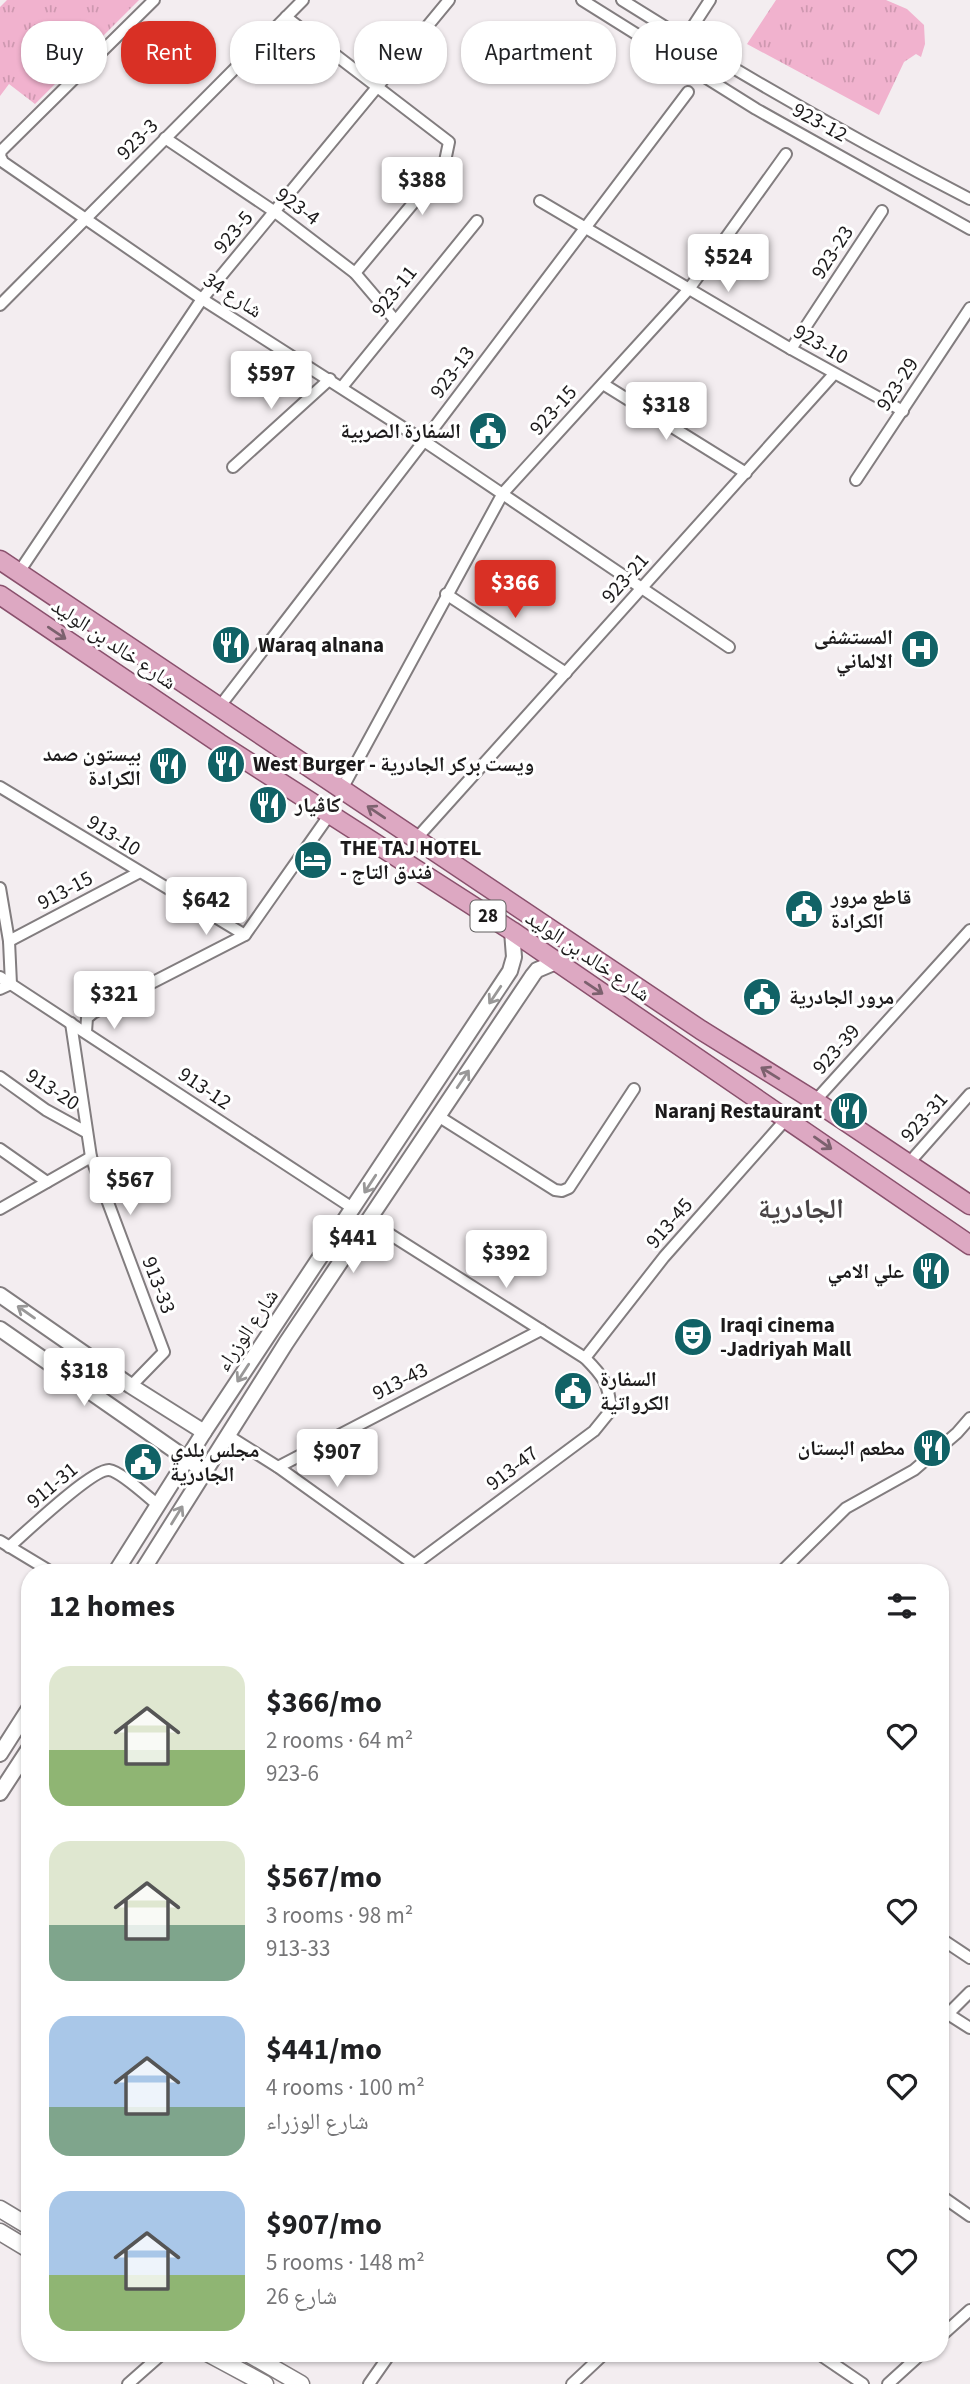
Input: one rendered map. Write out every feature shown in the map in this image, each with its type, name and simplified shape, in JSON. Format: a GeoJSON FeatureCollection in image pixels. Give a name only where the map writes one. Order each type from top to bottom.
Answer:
{"type":"FeatureCollection","features":[{"type":"Feature","properties":{"kind":"main road","name":"شارع خالد بن الوليد"},"geometry":{"type":"LineString","coordinates":[[0,560],[701,1030],[815,1101],[970,1205]]}},
{"type":"Feature","properties":{"kind":"main road","name":"شارع خالد بن الوليد"},"geometry":{"type":"LineString","coordinates":[[0,595],[512,932],[970,1245]]}},
{"type":"Feature","properties":{"kind":"main road"},"geometry":{"type":"LineString","coordinates":[[465,901],[479,880]]}},
{"type":"Feature","properties":{"kind":"main road"},"geometry":{"type":"LineString","coordinates":[[0,2209],[21,2222]]}},
{"type":"Feature","properties":{"kind":"main road"},"geometry":{"type":"LineString","coordinates":[[0,2232],[21,2245]]}},
{"type":"Feature","properties":{"kind":"main road"},"geometry":{"type":"LineString","coordinates":[[224,2362],[265,2384]]}},
{"type":"Feature","properties":{"kind":"main road"},"geometry":{"type":"LineString","coordinates":[[263,2362],[301,2384]]}},
{"type":"Feature","properties":{"kind":"street"},"geometry":{"type":"LineString","coordinates":[[0,156],[1,151],[154,0]]}},
{"type":"Feature","properties":{"kind":"street","name":"923-3"},"geometry":{"type":"LineString","coordinates":[[0,304],[303,0]]}},
{"type":"Feature","properties":{"kind":"street","name":"923-5"},"geometry":{"type":"LineString","coordinates":[[19,572],[202,299],[449,0]]}},
{"type":"Feature","properties":{"kind":"street","name":"923-12"},"geometry":{"type":"LineString","coordinates":[[582,0],[756,109],[970,229]]}},
{"type":"Feature","properties":{"kind":"street","name":"923-12"},"geometry":{"type":"LineString","coordinates":[[622,0],[655,21]]}},
{"type":"Feature","properties":{"kind":"street"},"geometry":{"type":"LineString","coordinates":[[696,21],[710,0]]}},
{"type":"Feature","properties":{"kind":"street"},"geometry":{"type":"LineString","coordinates":[[286,17],[449,142],[444,166],[355,273]]}},
{"type":"Feature","properties":{"kind":"street","name":"923-12"},"geometry":{"type":"LineString","coordinates":[[742,73],[906,166],[970,198]]}},
{"type":"Feature","properties":{"kind":"street","name":"923-13"},"geometry":{"type":"LineString","coordinates":[[220,706],[425,441],[688,92]]}},
{"type":"Feature","properties":{"kind":"street","name":"923-4"},"geometry":{"type":"LineString","coordinates":[[165,138],[275,212],[355,273],[395,320]]}},
{"type":"Feature","properties":{"kind":"street","name":"923-15"},"geometry":{"type":"LineString","coordinates":[[342,789],[503,493],[689,289],[786,154]]}},
{"type":"Feature","properties":{"kind":"street","name":"شارع 34"},"geometry":{"type":"LineString","coordinates":[[0,156],[3,162],[202,299],[425,441],[729,647]]}},
{"type":"Feature","properties":{"kind":"street","name":"923-10"},"geometry":{"type":"LineString","coordinates":[[540,201],[834,374],[903,411]]}},
{"type":"Feature","properties":{"kind":"street","name":"923-23"},"geometry":{"type":"LineString","coordinates":[[791,349],[882,211]]}},
{"type":"Feature","properties":{"kind":"street","name":"923-11"},"geometry":{"type":"LineString","coordinates":[[342,387],[477,221]]}},
{"type":"Feature","properties":{"kind":"street","name":"923-29"},"geometry":{"type":"LineString","coordinates":[[856,480],[970,308]]}},
{"type":"Feature","properties":{"kind":"street","name":"923-21"},"geometry":{"type":"LineString","coordinates":[[416,839],[834,374]]}},
{"type":"Feature","properties":{"kind":"street"},"geometry":{"type":"LineString","coordinates":[[233,467],[330,379]]}},
{"type":"Feature","properties":{"kind":"street"},"geometry":{"type":"LineString","coordinates":[[603,384],[746,473]]}},
{"type":"Feature","properties":{"kind":"street"},"geometry":{"type":"LineString","coordinates":[[446,594],[566,673]]}},
{"type":"Feature","properties":{"kind":"street","name":"913-10"},"geometry":{"type":"LineString","coordinates":[[0,787],[138,873],[245,935]]}},
{"type":"Feature","properties":{"kind":"street"},"geometry":{"type":"LineString","coordinates":[[86,1032],[88,1018],[93,1013],[245,935],[330,814]]}},
{"type":"Feature","properties":{"kind":"street","name":"913-15"},"geometry":{"type":"LineString","coordinates":[[9,941],[138,873]]}},
{"type":"Feature","properties":{"kind":"street"},"geometry":{"type":"LineString","coordinates":[[0,888],[9,941],[5,986]]}},
{"type":"Feature","properties":{"kind":"street","name":"923-39"},"geometry":{"type":"LineString","coordinates":[[815,1101],[970,930]]}},
{"type":"Feature","properties":{"kind":"street","name":"شارع الوزراء"},"geometry":{"type":"LineString","coordinates":[[121,1564],[204,1432],[510,971],[514,957],[512,932]]}},
{"type":"Feature","properties":{"kind":"street","name":"شارع الوزراء"},"geometry":{"type":"LineString","coordinates":[[147,1564],[286,1343],[533,975],[537,970],[556,962]]}},
{"type":"Feature","properties":{"kind":"street","name":"913-12"},"geometry":{"type":"LineString","coordinates":[[0,977],[5,986],[86,1032],[354,1209]]}},
{"type":"Feature","properties":{"kind":"street","name":"913-33"},"geometry":{"type":"LineString","coordinates":[[71,1023],[91,1157],[164,1352],[131,1386]]}},
{"type":"Feature","properties":{"kind":"street","name":"913-20"},"geometry":{"type":"LineString","coordinates":[[0,1077],[46,1110],[86,1132]]}},
{"type":"Feature","properties":{"kind":"street"},"geometry":{"type":"LineString","coordinates":[[438,1116],[555,1190],[562,1191],[569,1188],[634,1089]]}},
{"type":"Feature","properties":{"kind":"street","name":"923-31"},"geometry":{"type":"LineString","coordinates":[[908,1164],[970,1094]]}},
{"type":"Feature","properties":{"kind":"street","name":"913-45"},"geometry":{"type":"LineString","coordinates":[[585,1358],[664,1258],[787,1118]]}},
{"type":"Feature","properties":{"kind":"street"},"geometry":{"type":"LineString","coordinates":[[408,1127],[424,1138]]}},
{"type":"Feature","properties":{"kind":"street"},"geometry":{"type":"LineString","coordinates":[[0,1149],[47,1182]]}},
{"type":"Feature","properties":{"kind":"street"},"geometry":{"type":"LineString","coordinates":[[0,1209],[91,1157]]}},
{"type":"Feature","properties":{"kind":"street"},"geometry":{"type":"LineString","coordinates":[[369,1221],[585,1358]]}},
{"type":"Feature","properties":{"kind":"street"},"geometry":{"type":"LineString","coordinates":[[0,1295],[131,1386],[204,1432]]}},
{"type":"Feature","properties":{"kind":"street"},"geometry":{"type":"LineString","coordinates":[[0,1329],[204,1471]]}},
{"type":"Feature","properties":{"kind":"street"},"geometry":{"type":"LineString","coordinates":[[272,1330],[286,1343]]}},
{"type":"Feature","properties":{"kind":"street","name":"913-43"},"geometry":{"type":"LineString","coordinates":[[278,1467],[541,1330]]}},
{"type":"Feature","properties":{"kind":"street","name":"913-47"},"geometry":{"type":"LineString","coordinates":[[415,1564],[594,1430],[611,1410],[610,1390],[601,1374],[585,1358]]}},
{"type":"Feature","properties":{"kind":"street"},"geometry":{"type":"LineString","coordinates":[[789,1564],[846,1508],[914,1470],[970,1418]]}},
{"type":"Feature","properties":{"kind":"street"},"geometry":{"type":"LineString","coordinates":[[227,1435],[278,1467],[415,1564]]}},
{"type":"Feature","properties":{"kind":"street","name":"911-31"},"geometry":{"type":"LineString","coordinates":[[5,1544],[87,1480],[104,1471],[114,1471],[158,1505]]}},
{"type":"Feature","properties":{"kind":"street"},"geometry":{"type":"LineString","coordinates":[[137,1538],[155,1551]]}},
{"type":"Feature","properties":{"kind":"street"},"geometry":{"type":"LineString","coordinates":[[5,1544],[38,1564]]}},
{"type":"Feature","properties":{"kind":"street"},"geometry":{"type":"LineString","coordinates":[[0,1754],[21,1721]]}},
{"type":"Feature","properties":{"kind":"street"},"geometry":{"type":"LineString","coordinates":[[0,1793],[21,1761]]}},
{"type":"Feature","properties":{"kind":"street"},"geometry":{"type":"LineString","coordinates":[[949,1944],[970,1958]]}},
{"type":"Feature","properties":{"kind":"street"},"geometry":{"type":"LineString","coordinates":[[949,2013],[970,1992]]}},
{"type":"Feature","properties":{"kind":"street"},"geometry":{"type":"LineString","coordinates":[[949,2020],[970,2028]]}},
{"type":"Feature","properties":{"kind":"street"},"geometry":{"type":"LineString","coordinates":[[949,2201],[970,2216]]}},
{"type":"Feature","properties":{"kind":"street"},"geometry":{"type":"LineString","coordinates":[[949,2329],[970,2310]]}},
{"type":"Feature","properties":{"kind":"street"},"geometry":{"type":"LineString","coordinates":[[128,2384],[153,2362]]}},
{"type":"Feature","properties":{"kind":"street"},"geometry":{"type":"LineString","coordinates":[[369,2384],[384,2362]]}},
{"type":"Feature","properties":{"kind":"street"},"geometry":{"type":"LineString","coordinates":[[572,2384],[595,2362]]}},
{"type":"Feature","properties":{"kind":"street"},"geometry":{"type":"LineString","coordinates":[[831,2362],[863,2384]]}},
{"type":"Feature","properties":{"kind":"street"},"geometry":{"type":"LineString","coordinates":[[888,2384],[912,2362]]}},
{"type":"Feature","properties":{"kind":"green space"},"geometry":{"type":"Polygon","coordinates":[[[7,0],[139,0],[107,32],[107,21],[21,21],[21,84],[55,84],[35,104],[9,84],[0,96],[0,7],[7,0]]]}},
{"type":"Feature","properties":{"kind":"green space"},"geometry":{"type":"Polygon","coordinates":[[[776,0],[886,0],[907,9],[924,25],[925,44],[921,57],[916,54],[904,62],[879,115],[747,44],[776,0]]]}},
{"type":"Feature","properties":{"kind":"place","name":"السفارة الصربية"},"geometry":{"type":"Point","coordinates":[488,431]}},
{"type":"Feature","properties":{"kind":"place","name":"Waraq alnana"},"geometry":{"type":"Point","coordinates":[231,645]}},
{"type":"Feature","properties":{"kind":"place","name":"المستشفى الالماني"},"geometry":{"type":"Point","coordinates":[920,649]}},
{"type":"Feature","properties":{"kind":"place","name":"West Burger - ويست بركر الجادرية"},"geometry":{"type":"Point","coordinates":[226,764]}},
{"type":"Feature","properties":{"kind":"place","name":"بيستون صمد الكرادة"},"geometry":{"type":"Point","coordinates":[168,766]}},
{"type":"Feature","properties":{"kind":"place","name":"كاڤيار"},"geometry":{"type":"Point","coordinates":[268,805]}},
{"type":"Feature","properties":{"kind":"place","name":"THE TAJ HOTEL - فندق التاج"},"geometry":{"type":"Point","coordinates":[313,860]}},
{"type":"Feature","properties":{"kind":"place","name":"قاطع مرور الكرادة"},"geometry":{"type":"Point","coordinates":[804,909]}},
{"type":"Feature","properties":{"kind":"place","name":"مرور الجادرية"},"geometry":{"type":"Point","coordinates":[762,997]}},
{"type":"Feature","properties":{"kind":"place","name":"Naranj Restaurant"},"geometry":{"type":"Point","coordinates":[849,1111]}},
{"type":"Feature","properties":{"kind":"place","name":"علي الامي"},"geometry":{"type":"Point","coordinates":[931,1271]}},
{"type":"Feature","properties":{"kind":"place","name":"Iraqi cinema -Jadriyah Mall"},"geometry":{"type":"Point","coordinates":[693,1337]}},
{"type":"Feature","properties":{"kind":"place","name":"السفارة الكرواتية"},"geometry":{"type":"Point","coordinates":[573,1391]}},
{"type":"Feature","properties":{"kind":"place","name":"مطعم البستان"},"geometry":{"type":"Point","coordinates":[932,1448]}},
{"type":"Feature","properties":{"kind":"place","name":"مجلس بلدي الجادرية"},"geometry":{"type":"Point","coordinates":[143,1462]}},
{"type":"Feature","properties":{"kind":"district","name":"الجادرية"},"geometry":{"type":"Point","coordinates":[801,1209]}}]}
